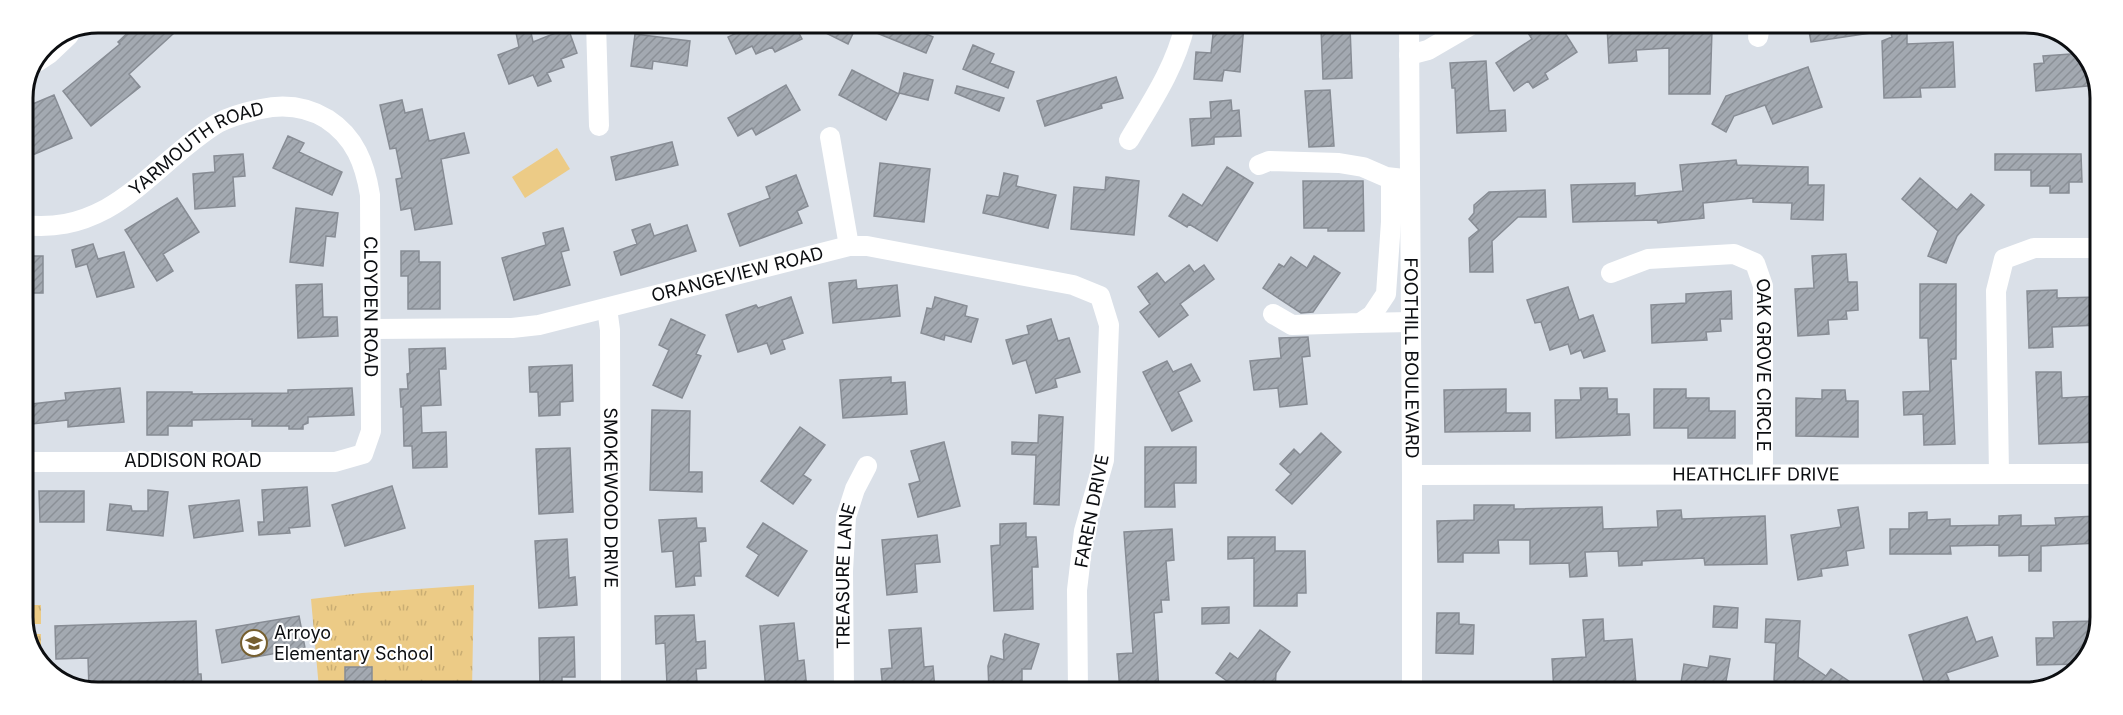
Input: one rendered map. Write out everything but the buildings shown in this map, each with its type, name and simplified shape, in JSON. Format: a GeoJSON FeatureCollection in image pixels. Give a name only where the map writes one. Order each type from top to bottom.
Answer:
{"type":"FeatureCollection","features":[{"type":"Feature","properties":{"kind":"street"},"geometry":{"type":"LineString","coordinates":[[596,33],[599,126]]}},
{"type":"Feature","properties":{"kind":"street"},"geometry":{"type":"LineString","coordinates":[[1129,140],[1168,76],[1183,33]]}},
{"type":"Feature","properties":{"kind":"street","name":"FOOTHILL BOULEVARD"},"geometry":{"type":"LineString","coordinates":[[1409,33],[1401,178],[1411,322],[1412,682]]}},
{"type":"Feature","properties":{"kind":"street"},"geometry":{"type":"LineString","coordinates":[[1409,55],[1428,50],[1457,33]]}},
{"type":"Feature","properties":{"kind":"street","name":"YARMOUTH ROAD"},"geometry":{"type":"LineString","coordinates":[[33,226],[46,227],[69,224],[105,209],[125,197],[220,122],[265,108],[276,106],[304,108],[322,117],[340,128],[362,158]]}},
{"type":"Feature","properties":{"kind":"street"},"geometry":{"type":"LineString","coordinates":[[830,137],[849,246]]}},
{"type":"Feature","properties":{"kind":"street","name":"CLOYDEN ROAD"},"geometry":{"type":"LineString","coordinates":[[362,158],[370,195],[372,329],[371,431],[363,454]]}},
{"type":"Feature","properties":{"kind":"street"},"geometry":{"type":"LineString","coordinates":[[1259,165],[1269,161],[1339,163],[1363,167],[1386,177],[1401,178],[1391,222],[1386,294],[1372,315],[1360,323]]}},
{"type":"Feature","properties":{"kind":"street","name":"ORANGEVIEW ROAD"},"geometry":{"type":"LineString","coordinates":[[372,329],[512,328],[539,325],[849,246],[867,246],[1073,285],[1100,296]]}},
{"type":"Feature","properties":{"kind":"street"},"geometry":{"type":"LineString","coordinates":[[1999,474],[1996,291],[2004,259],[2034,248],[2090,248]]}},
{"type":"Feature","properties":{"kind":"street","name":"OAK GROVE CIRCLE"},"geometry":{"type":"LineString","coordinates":[[1611,273],[1648,259],[1658,258],[1734,254],[1755,263],[1763,286],[1763,474]]}},
{"type":"Feature","properties":{"kind":"street","name":"FAREN DRIVE"},"geometry":{"type":"LineString","coordinates":[[1078,682],[1077,590],[1084,531],[1104,460],[1109,325],[1100,296]]}},
{"type":"Feature","properties":{"kind":"street","name":"SMOKEWOOD DRIVE"},"geometry":{"type":"LineString","coordinates":[[607,308],[610,330],[611,682]]}},
{"type":"Feature","properties":{"kind":"street"},"geometry":{"type":"LineString","coordinates":[[1273,314],[1292,325],[1411,322]]}},
{"type":"Feature","properties":{"kind":"street","name":"ADDISON ROAD"},"geometry":{"type":"LineString","coordinates":[[33,462],[335,462],[363,454]]}},
{"type":"Feature","properties":{"kind":"street","name":"TREASURE LANE"},"geometry":{"type":"LineString","coordinates":[[844,682],[843,571],[846,516],[855,489],[867,466]]}},
{"type":"Feature","properties":{"kind":"street","name":"HEATHCLIFF DRIVE"},"geometry":{"type":"LineString","coordinates":[[1412,475],[2090,474]]}},
{"type":"Feature","properties":{"kind":"green space"},"geometry":{"type":"Polygon","coordinates":[[[557,148],[570,169],[525,198],[512,177],[557,148]]]}},
{"type":"Feature","properties":{"kind":"green space"},"geometry":{"type":"Polygon","coordinates":[[[474,585],[472,682],[318,682],[311,599],[474,585]]]}},
{"type":"Feature","properties":{"kind":"green space"},"geometry":{"type":"Polygon","coordinates":[[[33,605],[41,605],[41,624],[35,624],[35,629],[33,605]]]}},
{"type":"Feature","properties":{"kind":"green space"},"geometry":{"type":"Polygon","coordinates":[[[35,634],[41,634],[41,648],[35,634]]]}},
{"type":"Feature","properties":{"kind":"place","name":"Arroyo Elementary School"},"geometry":{"type":"Point","coordinates":[254,643]}}]}
